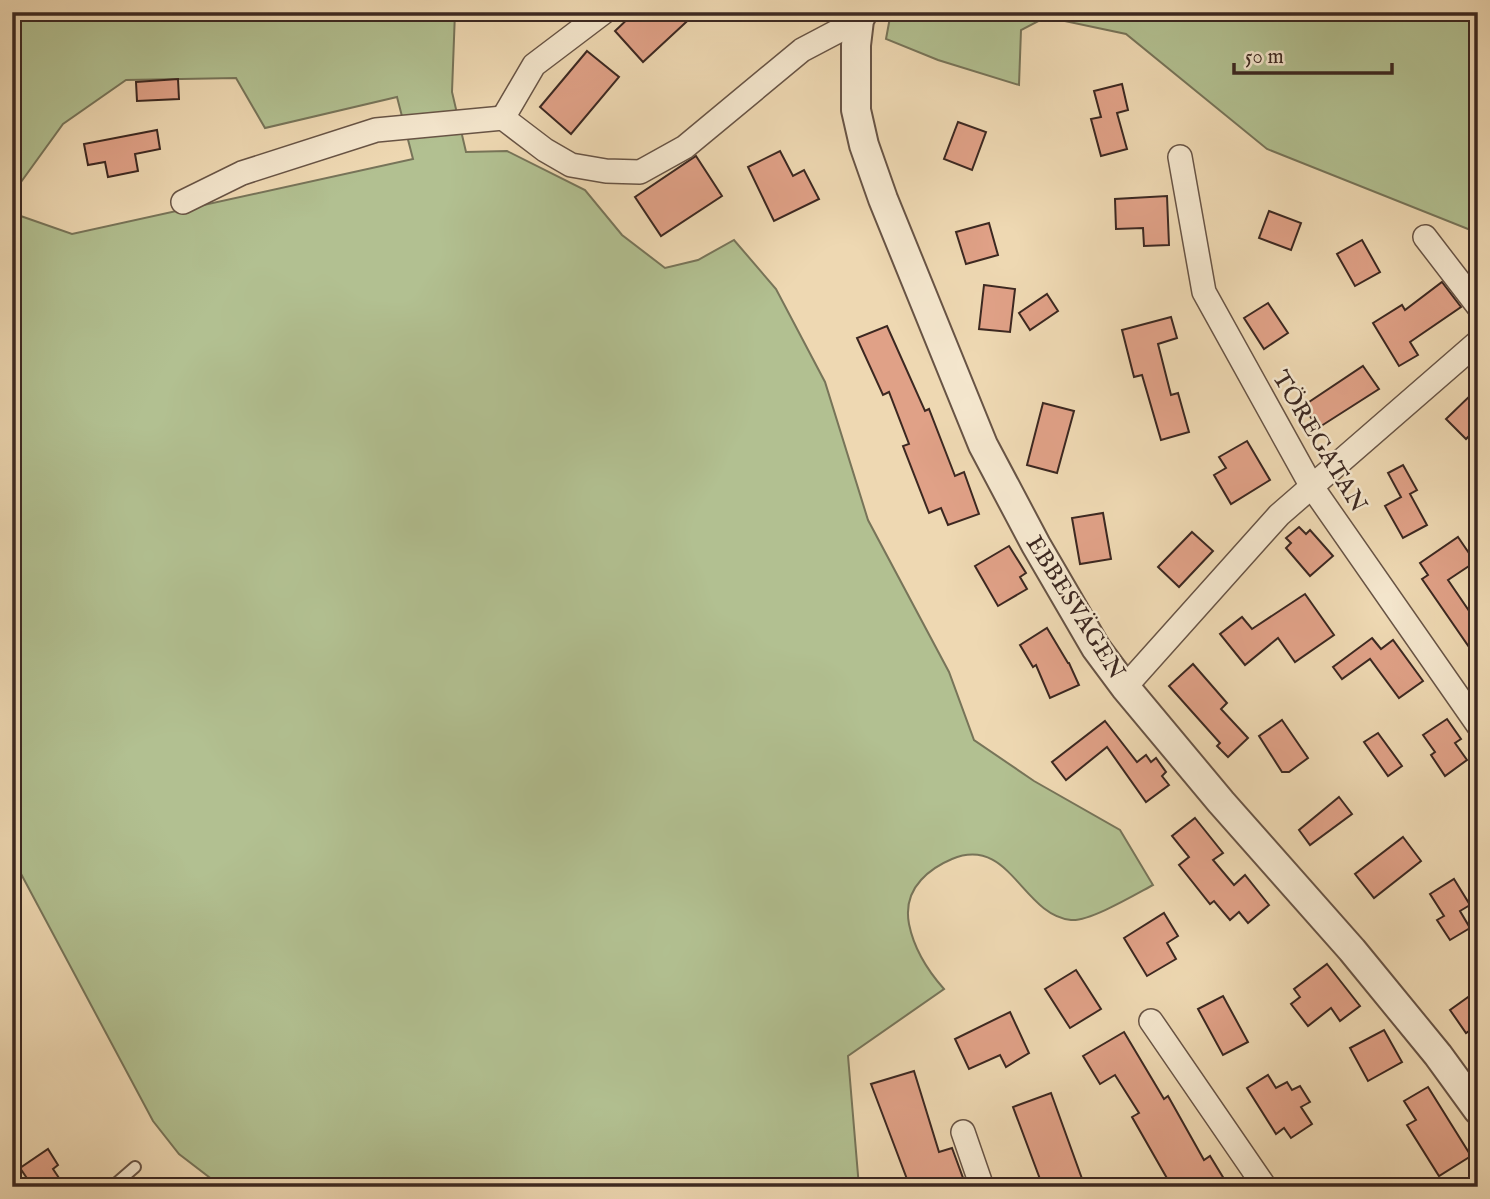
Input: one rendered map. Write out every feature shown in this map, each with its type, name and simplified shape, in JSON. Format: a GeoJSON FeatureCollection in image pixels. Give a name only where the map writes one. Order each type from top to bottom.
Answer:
{"type":"FeatureCollection","features":[{"type":"Feature","properties":{"kind":"street"},"geometry":{"type":"LineString","coordinates":[[503,118],[534,65],[604,12]]}},
{"type":"Feature","properties":{"kind":"street"},"geometry":{"type":"LineString","coordinates":[[183,202],[242,173],[376,130],[503,118],[545,150],[571,165],[606,172],[640,172],[685,147],[802,50],[861,16]]}},
{"type":"Feature","properties":{"kind":"street","name":"EBBESVÄGEN"},"geometry":{"type":"LineString","coordinates":[[861,16],[856,45],[856,110],[864,145],[883,199],[983,445],[1056,579],[1096,649],[1125,687],[1230,812],[1352,950],[1438,1055],[1478,1110]]}},
{"type":"Feature","properties":{"kind":"street","name":"TÖREGATAN"},"geometry":{"type":"LineString","coordinates":[[1180,157],[1204,292],[1312,487],[1478,725]]}},
{"type":"Feature","properties":{"kind":"street"},"geometry":{"type":"LineString","coordinates":[[1425,237],[1478,306]]}},
{"type":"Feature","properties":{"kind":"street"},"geometry":{"type":"LineString","coordinates":[[1125,687],[1279,514],[1478,342]]}},
{"type":"Feature","properties":{"kind":"street"},"geometry":{"type":"LineString","coordinates":[[1151,1021],[1265,1187]]}},
{"type":"Feature","properties":{"kind":"street"},"geometry":{"type":"LineString","coordinates":[[963,1132],[982,1187]]}},
{"type":"Feature","properties":{"kind":"lane"},"geometry":{"type":"LineString","coordinates":[[112,1187],[135,1167]]}},
{"type":"Feature","properties":{"kind":"green space"},"geometry":{"type":"Polygon","coordinates":[[[12,12],[455,12],[452,92],[466,152],[507,151],[585,190],[622,235],[665,268],[698,260],[734,240],[776,289],[825,382],[868,520],[949,672],[974,740],[1034,781],[1120,830],[1153,885],[1089,917],[1071,920],[1054,915],[1040,905],[1002,866],[988,858],[972,855],[952,859],[924,876],[910,900],[909,924],[922,959],[944,989],[848,1056],[859,1187],[222,1187],[179,1154],[153,1121],[12,857],[12,213],[72,234],[413,159],[397,97],[265,128],[236,78],[126,80],[63,124],[21,182],[12,177],[12,12]]]}},
{"type":"Feature","properties":{"kind":"green space"},"geometry":{"type":"Polygon","coordinates":[[[891,12],[1478,12],[1478,233],[1267,149],[1126,34],[1046,17],[1021,30],[1019,85],[938,60],[886,39],[891,12]]]}},
{"type":"Feature","properties":{"kind":"building"},"geometry":{"type":"Polygon","coordinates":[[[635,12],[697,12],[643,62],[615,31],[635,12]]]}},
{"type":"Feature","properties":{"kind":"building"},"geometry":{"type":"Polygon","coordinates":[[[587,51],[619,77],[571,134],[540,107],[587,51]]]}},
{"type":"Feature","properties":{"kind":"building"},"geometry":{"type":"Polygon","coordinates":[[[178,79],[179,99],[137,101],[136,82],[178,79]]]}},
{"type":"Feature","properties":{"kind":"building"},"geometry":{"type":"Polygon","coordinates":[[[1122,84],[1128,110],[1117,113],[1127,149],[1101,156],[1091,119],[1101,117],[1094,91],[1122,84]]]}},
{"type":"Feature","properties":{"kind":"building"},"geometry":{"type":"Polygon","coordinates":[[[958,122],[986,132],[972,170],[944,159],[958,122]]]}},
{"type":"Feature","properties":{"kind":"building"},"geometry":{"type":"Polygon","coordinates":[[[157,130],[160,149],[135,154],[138,171],[108,177],[105,162],[88,165],[84,144],[157,130]]]}},
{"type":"Feature","properties":{"kind":"building"},"geometry":{"type":"Polygon","coordinates":[[[780,151],[793,176],[804,170],[819,199],[774,221],[748,167],[780,151]]]}},
{"type":"Feature","properties":{"kind":"building"},"geometry":{"type":"Polygon","coordinates":[[[696,156],[722,196],[661,236],[635,197],[696,156]]]}},
{"type":"Feature","properties":{"kind":"building"},"geometry":{"type":"Polygon","coordinates":[[[1167,196],[1169,245],[1144,246],[1143,228],[1116,229],[1115,199],[1167,196]]]}},
{"type":"Feature","properties":{"kind":"building"},"geometry":{"type":"Polygon","coordinates":[[[1269,211],[1301,223],[1291,250],[1259,238],[1269,211]]]}},
{"type":"Feature","properties":{"kind":"building"},"geometry":{"type":"Polygon","coordinates":[[[989,223],[998,255],[966,264],[956,232],[989,223]]]}},
{"type":"Feature","properties":{"kind":"building"},"geometry":{"type":"Polygon","coordinates":[[[1362,240],[1380,272],[1355,286],[1337,254],[1362,240]]]}},
{"type":"Feature","properties":{"kind":"building"},"geometry":{"type":"Polygon","coordinates":[[[1442,282],[1461,307],[1410,342],[1418,355],[1399,366],[1373,323],[1402,305],[1405,310],[1442,282]]]}},
{"type":"Feature","properties":{"kind":"building"},"geometry":{"type":"Polygon","coordinates":[[[984,285],[1015,289],[1010,332],[979,329],[984,285]]]}},
{"type":"Feature","properties":{"kind":"building"},"geometry":{"type":"Polygon","coordinates":[[[1047,294],[1058,311],[1030,330],[1019,313],[1047,294]]]}},
{"type":"Feature","properties":{"kind":"building"},"geometry":{"type":"Polygon","coordinates":[[[1268,303],[1288,333],[1264,349],[1244,318],[1268,303]]]}},
{"type":"Feature","properties":{"kind":"building"},"geometry":{"type":"Polygon","coordinates":[[[1171,317],[1177,338],[1158,344],[1171,395],[1178,393],[1189,432],[1161,440],[1142,375],[1134,377],[1122,330],[1171,317]]]}},
{"type":"Feature","properties":{"kind":"building"},"geometry":{"type":"Polygon","coordinates":[[[887,326],[925,411],[929,409],[955,476],[964,472],[979,514],[948,525],[941,508],[929,513],[903,446],[909,444],[889,392],[883,395],[857,338],[887,326]]]}},
{"type":"Feature","properties":{"kind":"building"},"geometry":{"type":"Polygon","coordinates":[[[1363,366],[1379,389],[1318,428],[1303,406],[1363,366]]]}},
{"type":"Feature","properties":{"kind":"building"},"geometry":{"type":"Polygon","coordinates":[[[1478,388],[1478,427],[1466,439],[1446,419],[1478,388]]]}},
{"type":"Feature","properties":{"kind":"building"},"geometry":{"type":"Polygon","coordinates":[[[1043,403],[1074,411],[1057,473],[1027,465],[1043,403]]]}},
{"type":"Feature","properties":{"kind":"building"},"geometry":{"type":"Polygon","coordinates":[[[1247,441],[1270,480],[1231,504],[1214,475],[1226,468],[1219,457],[1247,441]]]}},
{"type":"Feature","properties":{"kind":"building"},"geometry":{"type":"Polygon","coordinates":[[[1403,465],[1417,490],[1410,494],[1427,525],[1403,538],[1385,506],[1401,497],[1388,473],[1403,465]]]}},
{"type":"Feature","properties":{"kind":"building"},"geometry":{"type":"Polygon","coordinates":[[[1103,513],[1111,559],[1080,564],[1072,518],[1103,513]]]}},
{"type":"Feature","properties":{"kind":"building"},"geometry":{"type":"Polygon","coordinates":[[[1299,527],[1306,534],[1310,530],[1333,556],[1310,576],[1286,548],[1291,543],[1286,538],[1299,527]]]}},
{"type":"Feature","properties":{"kind":"building"},"geometry":{"type":"Polygon","coordinates":[[[1192,532],[1213,551],[1179,587],[1158,567],[1192,532]]]}},
{"type":"Feature","properties":{"kind":"building"},"geometry":{"type":"Polygon","coordinates":[[[1458,537],[1475,562],[1448,580],[1478,624],[1478,660],[1422,579],[1428,575],[1420,563],[1458,537]]]}},
{"type":"Feature","properties":{"kind":"building"},"geometry":{"type":"Polygon","coordinates":[[[1009,546],[1026,573],[1020,577],[1027,589],[998,606],[975,566],[1009,546]]]}},
{"type":"Feature","properties":{"kind":"building"},"geometry":{"type":"Polygon","coordinates":[[[1305,594],[1334,635],[1295,662],[1278,638],[1245,665],[1220,634],[1242,617],[1252,629],[1305,594]]]}},
{"type":"Feature","properties":{"kind":"building"},"geometry":{"type":"Polygon","coordinates":[[[1047,628],[1079,685],[1050,698],[1036,665],[1033,667],[1020,645],[1047,628]]]}},
{"type":"Feature","properties":{"kind":"building"},"geometry":{"type":"Polygon","coordinates":[[[1372,638],[1381,649],[1393,640],[1423,681],[1399,698],[1370,659],[1342,679],[1333,667],[1372,638]]]}},
{"type":"Feature","properties":{"kind":"building"},"geometry":{"type":"Polygon","coordinates":[[[1193,664],[1227,703],[1221,709],[1248,738],[1228,757],[1217,746],[1220,743],[1169,686],[1193,664]]]}},
{"type":"Feature","properties":{"kind":"building"},"geometry":{"type":"Polygon","coordinates":[[[1447,719],[1461,739],[1455,743],[1467,760],[1445,776],[1431,755],[1435,752],[1423,735],[1447,719]]]}},
{"type":"Feature","properties":{"kind":"building"},"geometry":{"type":"Polygon","coordinates":[[[1282,720],[1308,758],[1289,772],[1282,772],[1259,736],[1282,720]]]}},
{"type":"Feature","properties":{"kind":"building"},"geometry":{"type":"Polygon","coordinates":[[[1105,721],[1137,762],[1146,755],[1151,762],[1156,758],[1166,772],[1162,776],[1169,785],[1146,802],[1107,747],[1066,780],[1052,762],[1105,721]]]}},
{"type":"Feature","properties":{"kind":"building"},"geometry":{"type":"Polygon","coordinates":[[[1378,733],[1402,766],[1388,776],[1364,742],[1378,733]]]}},
{"type":"Feature","properties":{"kind":"building"},"geometry":{"type":"Polygon","coordinates":[[[1339,797],[1352,814],[1310,845],[1299,830],[1339,797]]]}},
{"type":"Feature","properties":{"kind":"building"},"geometry":{"type":"Polygon","coordinates":[[[1195,818],[1223,853],[1213,860],[1234,885],[1245,875],[1269,905],[1248,923],[1239,912],[1230,920],[1214,901],[1210,904],[1179,865],[1189,857],[1172,836],[1195,818]]]}},
{"type":"Feature","properties":{"kind":"building"},"geometry":{"type":"Polygon","coordinates":[[[1403,837],[1421,861],[1374,898],[1355,874],[1403,837]]]}},
{"type":"Feature","properties":{"kind":"building"},"geometry":{"type":"Polygon","coordinates":[[[1454,879],[1470,905],[1460,911],[1470,928],[1450,940],[1437,920],[1444,916],[1430,894],[1454,879]]]}},
{"type":"Feature","properties":{"kind":"building"},"geometry":{"type":"Polygon","coordinates":[[[1164,913],[1178,936],[1167,943],[1176,959],[1147,976],[1124,938],[1164,913]]]}},
{"type":"Feature","properties":{"kind":"building"},"geometry":{"type":"Polygon","coordinates":[[[1327,964],[1360,1006],[1340,1021],[1331,1008],[1308,1026],[1291,1004],[1300,997],[1294,989],[1327,964]]]}},
{"type":"Feature","properties":{"kind":"building"},"geometry":{"type":"Polygon","coordinates":[[[1076,970],[1101,1009],[1070,1028],[1045,989],[1076,970]]]}},
{"type":"Feature","properties":{"kind":"building"},"geometry":{"type":"Polygon","coordinates":[[[1478,990],[1478,1025],[1466,1033],[1450,1010],[1478,990]]]}},
{"type":"Feature","properties":{"kind":"building"},"geometry":{"type":"Polygon","coordinates":[[[1223,996],[1248,1042],[1223,1055],[1198,1009],[1223,996]]]}},
{"type":"Feature","properties":{"kind":"building"},"geometry":{"type":"Polygon","coordinates":[[[1010,1012],[1029,1053],[1006,1067],[1000,1055],[969,1069],[955,1039],[1010,1012]]]}},
{"type":"Feature","properties":{"kind":"building"},"geometry":{"type":"Polygon","coordinates":[[[1384,1030],[1402,1062],[1368,1081],[1350,1048],[1384,1030]]]}},
{"type":"Feature","properties":{"kind":"building"},"geometry":{"type":"Polygon","coordinates":[[[1124,1032],[1164,1099],[1168,1096],[1204,1160],[1210,1156],[1229,1187],[1172,1187],[1132,1117],[1139,1113],[1115,1075],[1100,1084],[1083,1056],[1124,1032]]]}},
{"type":"Feature","properties":{"kind":"building"},"geometry":{"type":"Polygon","coordinates":[[[914,1071],[939,1152],[952,1148],[963,1178],[938,1187],[910,1187],[871,1084],[914,1071]]]}},
{"type":"Feature","properties":{"kind":"building"},"geometry":{"type":"Polygon","coordinates":[[[1268,1075],[1276,1088],[1287,1082],[1292,1090],[1300,1086],[1310,1102],[1301,1107],[1312,1124],[1291,1138],[1284,1128],[1276,1134],[1247,1088],[1268,1075]]]}},
{"type":"Feature","properties":{"kind":"building"},"geometry":{"type":"Polygon","coordinates":[[[1428,1087],[1471,1156],[1439,1176],[1407,1125],[1416,1120],[1404,1101],[1428,1087]]]}},
{"type":"Feature","properties":{"kind":"building"},"geometry":{"type":"Polygon","coordinates":[[[1051,1093],[1085,1187],[1043,1187],[1013,1107],[1051,1093]]]}},
{"type":"Feature","properties":{"kind":"building"},"geometry":{"type":"Polygon","coordinates":[[[48,1149],[58,1165],[53,1169],[65,1187],[33,1187],[20,1168],[48,1149]]]}}]}
